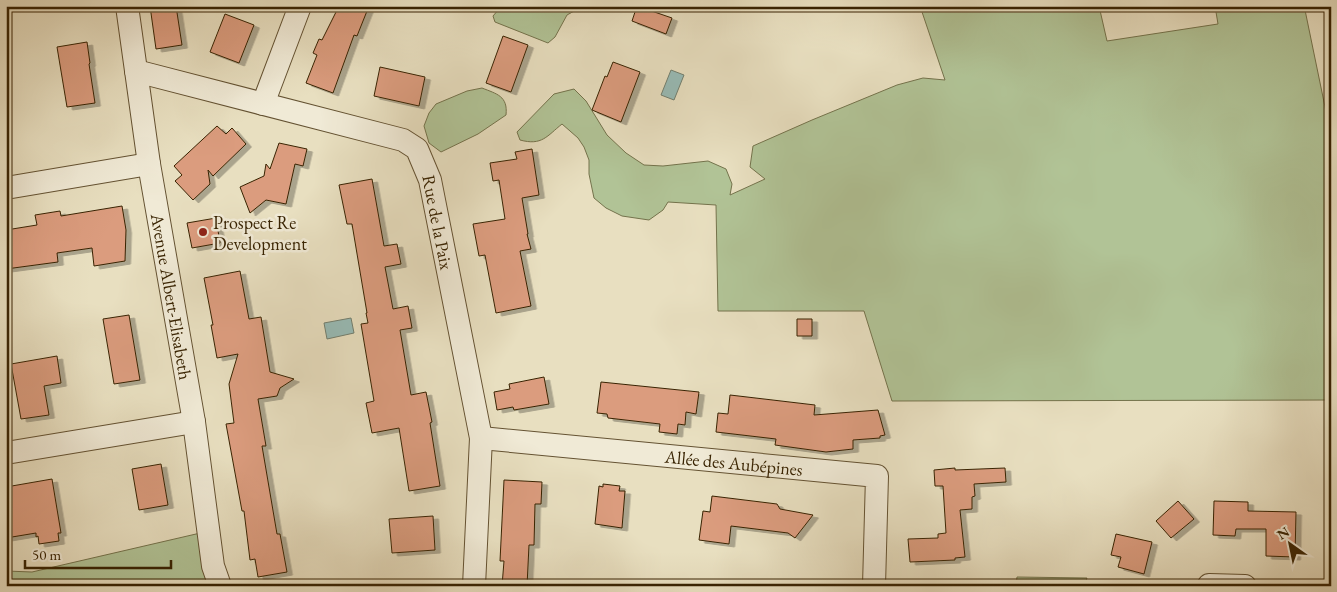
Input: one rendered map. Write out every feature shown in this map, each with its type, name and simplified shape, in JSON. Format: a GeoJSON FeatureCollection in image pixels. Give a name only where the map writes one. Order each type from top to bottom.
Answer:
{"type":"FeatureCollection","features":[{"type":"Feature","properties":{"kind":"street","name":"Avenue Albert-Elisabeth"},"geometry":{"type":"LineString","coordinates":[[127,6],[149,164],[194,422],[214,566],[220,586]]}},
{"type":"Feature","properties":{"kind":"street"},"geometry":{"type":"LineString","coordinates":[[263,104],[300,6]]}},
{"type":"Feature","properties":{"kind":"street","name":"Rue de la Paix"},"geometry":{"type":"LineString","coordinates":[[136,71],[403,140],[417,149],[430,180],[481,438],[474,586]]}},
{"type":"Feature","properties":{"kind":"street"},"geometry":{"type":"LineString","coordinates":[[6,188],[149,164]]}},
{"type":"Feature","properties":{"kind":"street"},"geometry":{"type":"LineString","coordinates":[[6,452],[194,422]]}},
{"type":"Feature","properties":{"kind":"street","name":"Allée des Aubépines"},"geometry":{"type":"LineString","coordinates":[[481,438],[876,476],[874,586]]}},
{"type":"Feature","properties":{"kind":"street"},"geometry":{"type":"LineString","coordinates":[[1209,585],[1246,586]]}},
{"type":"Feature","properties":{"kind":"green space"},"geometry":{"type":"Polygon","coordinates":[[[503,6],[577,6],[576,10],[567,15],[555,37],[548,43],[495,22],[493,16],[503,6]]]}},
{"type":"Feature","properties":{"kind":"green space"},"geometry":{"type":"Polygon","coordinates":[[[920,6],[1099,6],[1107,41],[1218,24],[1215,6],[1330,6],[1305,10],[1331,136],[1331,400],[892,401],[864,311],[718,311],[716,205],[668,202],[663,210],[649,220],[622,216],[606,208],[594,198],[589,174],[589,160],[584,147],[578,138],[562,124],[544,139],[534,142],[520,140],[517,132],[554,94],[574,89],[586,101],[607,135],[626,153],[644,165],[663,166],[708,161],[726,169],[732,184],[730,195],[765,179],[750,167],[753,146],[897,85],[923,78],[945,80],[920,6]]]}},
{"type":"Feature","properties":{"kind":"green space"},"geometry":{"type":"Polygon","coordinates":[[[482,88],[497,94],[503,100],[506,115],[478,134],[441,152],[429,143],[424,126],[429,113],[436,104],[467,91],[482,88]]]}},
{"type":"Feature","properties":{"kind":"green space"},"geometry":{"type":"Polygon","coordinates":[[[209,531],[220,586],[6,586],[6,571],[32,572],[209,531]]]}},
{"type":"Feature","properties":{"kind":"green space"},"geometry":{"type":"Polygon","coordinates":[[[1017,577],[1087,578],[1084,586],[1016,586],[1017,577]]]}},
{"type":"Feature","properties":{"kind":"water"},"geometry":{"type":"Polygon","coordinates":[[[671,70],[684,75],[674,100],[661,95],[671,70]]]}},
{"type":"Feature","properties":{"kind":"water"},"geometry":{"type":"Polygon","coordinates":[[[351,318],[354,333],[327,339],[324,323],[351,318]]]}},
{"type":"Feature","properties":{"kind":"building"},"geometry":{"type":"Polygon","coordinates":[[[150,6],[176,6],[182,45],[156,49],[150,6]]]}},
{"type":"Feature","properties":{"kind":"building"},"geometry":{"type":"Polygon","coordinates":[[[339,6],[369,6],[357,36],[354,35],[333,93],[306,83],[317,55],[313,53],[319,39],[322,40],[339,6]]]}},
{"type":"Feature","properties":{"kind":"building"},"geometry":{"type":"Polygon","coordinates":[[[637,6],[672,18],[666,34],[632,21],[637,6]]]}},
{"type":"Feature","properties":{"kind":"building"},"geometry":{"type":"Polygon","coordinates":[[[225,14],[254,25],[239,63],[210,52],[225,14]]]}},
{"type":"Feature","properties":{"kind":"building"},"geometry":{"type":"Polygon","coordinates":[[[503,36],[528,45],[511,92],[486,83],[503,36]]]}},
{"type":"Feature","properties":{"kind":"building"},"geometry":{"type":"Polygon","coordinates":[[[87,42],[95,103],[67,107],[57,47],[87,42]]]}},
{"type":"Feature","properties":{"kind":"building"},"geometry":{"type":"Polygon","coordinates":[[[613,62],[640,72],[621,122],[592,110],[605,76],[607,77],[613,62]]]}},
{"type":"Feature","properties":{"kind":"building"},"geometry":{"type":"Polygon","coordinates":[[[380,67],[425,77],[419,106],[374,96],[380,67]]]}},
{"type":"Feature","properties":{"kind":"building"},"geometry":{"type":"Polygon","coordinates":[[[217,126],[226,134],[232,128],[246,144],[213,176],[208,170],[210,184],[193,200],[175,181],[182,175],[174,166],[217,126]]]}},
{"type":"Feature","properties":{"kind":"building"},"geometry":{"type":"Polygon","coordinates":[[[279,143],[307,149],[303,166],[295,164],[286,204],[266,200],[250,213],[240,187],[264,176],[266,164],[270,169],[279,143]]]}},
{"type":"Feature","properties":{"kind":"building"},"geometry":{"type":"Polygon","coordinates":[[[532,149],[539,195],[522,198],[531,249],[520,251],[531,306],[496,313],[485,255],[479,256],[473,224],[505,219],[499,180],[493,181],[490,163],[517,159],[515,152],[532,149]]]}},
{"type":"Feature","properties":{"kind":"building"},"geometry":{"type":"Polygon","coordinates":[[[372,179],[384,246],[397,244],[401,264],[385,267],[393,309],[408,306],[412,328],[400,330],[411,395],[426,392],[432,422],[430,423],[440,486],[409,491],[399,428],[372,433],[366,403],[374,401],[361,324],[368,323],[367,313],[352,224],[347,224],[339,185],[372,179]]]}},
{"type":"Feature","properties":{"kind":"building"},"geometry":{"type":"Polygon","coordinates":[[[122,206],[126,230],[125,261],[94,266],[92,248],[57,253],[58,262],[6,269],[6,230],[37,225],[35,215],[60,211],[61,216],[122,206]]]}},
{"type":"Feature","properties":{"kind":"building"},"geometry":{"type":"Polygon","coordinates":[[[216,218],[220,243],[192,248],[187,223],[216,218]]]}},
{"type":"Feature","properties":{"kind":"building"},"geometry":{"type":"Polygon","coordinates":[[[240,271],[249,319],[261,317],[270,372],[294,379],[280,388],[277,396],[258,399],[266,446],[262,446],[277,534],[280,534],[287,572],[258,577],[255,559],[250,560],[244,511],[242,511],[226,424],[234,423],[229,384],[238,354],[217,358],[204,278],[240,271]]]}},
{"type":"Feature","properties":{"kind":"building"},"geometry":{"type":"Polygon","coordinates":[[[129,315],[140,380],[114,384],[103,319],[129,315]]]}},
{"type":"Feature","properties":{"kind":"building"},"geometry":{"type":"Polygon","coordinates":[[[797,319],[812,319],[812,336],[797,336],[797,319]]]}},
{"type":"Feature","properties":{"kind":"building"},"geometry":{"type":"Polygon","coordinates":[[[57,356],[61,383],[44,386],[49,415],[21,419],[11,364],[57,356]]]}},
{"type":"Feature","properties":{"kind":"building"},"geometry":{"type":"Polygon","coordinates":[[[544,377],[549,404],[514,410],[513,407],[497,410],[494,392],[510,389],[509,384],[544,377]]]}},
{"type":"Feature","properties":{"kind":"building"},"geometry":{"type":"Polygon","coordinates":[[[601,382],[699,392],[696,414],[686,412],[685,425],[678,424],[677,434],[659,432],[660,424],[608,418],[607,414],[597,413],[601,382]]]}},
{"type":"Feature","properties":{"kind":"building"},"geometry":{"type":"Polygon","coordinates":[[[730,395],[815,405],[814,415],[878,410],[885,435],[880,436],[880,438],[853,440],[853,449],[826,452],[775,445],[776,439],[716,432],[718,413],[728,414],[730,395]]]}},
{"type":"Feature","properties":{"kind":"building"},"geometry":{"type":"Polygon","coordinates":[[[161,464],[168,505],[139,510],[132,469],[161,464]]]}},
{"type":"Feature","properties":{"kind":"building"},"geometry":{"type":"Polygon","coordinates":[[[955,468],[955,470],[1005,468],[1006,482],[974,484],[975,496],[972,497],[972,509],[960,510],[965,557],[955,558],[955,560],[910,562],[908,539],[938,538],[938,534],[946,533],[943,486],[935,486],[934,470],[955,468]]]}},
{"type":"Feature","properties":{"kind":"building"},"geometry":{"type":"Polygon","coordinates":[[[52,479],[61,533],[58,533],[59,541],[39,544],[36,533],[6,538],[6,487],[52,479]]]}},
{"type":"Feature","properties":{"kind":"building"},"geometry":{"type":"Polygon","coordinates":[[[504,480],[542,482],[541,504],[535,504],[534,545],[529,545],[527,586],[502,586],[504,561],[500,561],[504,480]]]}},
{"type":"Feature","properties":{"kind":"building"},"geometry":{"type":"Polygon","coordinates":[[[603,484],[620,486],[619,491],[625,491],[622,528],[595,524],[599,486],[603,487],[603,484]]]}},
{"type":"Feature","properties":{"kind":"building"},"geometry":{"type":"Polygon","coordinates":[[[712,496],[777,504],[780,509],[813,515],[795,538],[788,533],[731,526],[729,544],[699,540],[703,511],[710,512],[712,496]]]}},
{"type":"Feature","properties":{"kind":"building"},"geometry":{"type":"Polygon","coordinates":[[[1178,501],[1194,519],[1171,538],[1156,521],[1178,501]]]}},
{"type":"Feature","properties":{"kind":"building"},"geometry":{"type":"Polygon","coordinates":[[[1214,501],[1248,502],[1248,511],[1296,512],[1295,557],[1266,556],[1266,529],[1236,529],[1235,536],[1213,535],[1214,501]]]}},
{"type":"Feature","properties":{"kind":"building"},"geometry":{"type":"Polygon","coordinates":[[[433,516],[435,550],[392,553],[389,519],[433,516]]]}},
{"type":"Feature","properties":{"kind":"building"},"geometry":{"type":"Polygon","coordinates":[[[1116,534],[1152,542],[1144,574],[1118,567],[1121,557],[1111,555],[1116,534]]]}},
{"type":"Feature","properties":{"kind":"place","name":"Prospect Re Development"},"geometry":{"type":"Point","coordinates":[203,232]}}]}
